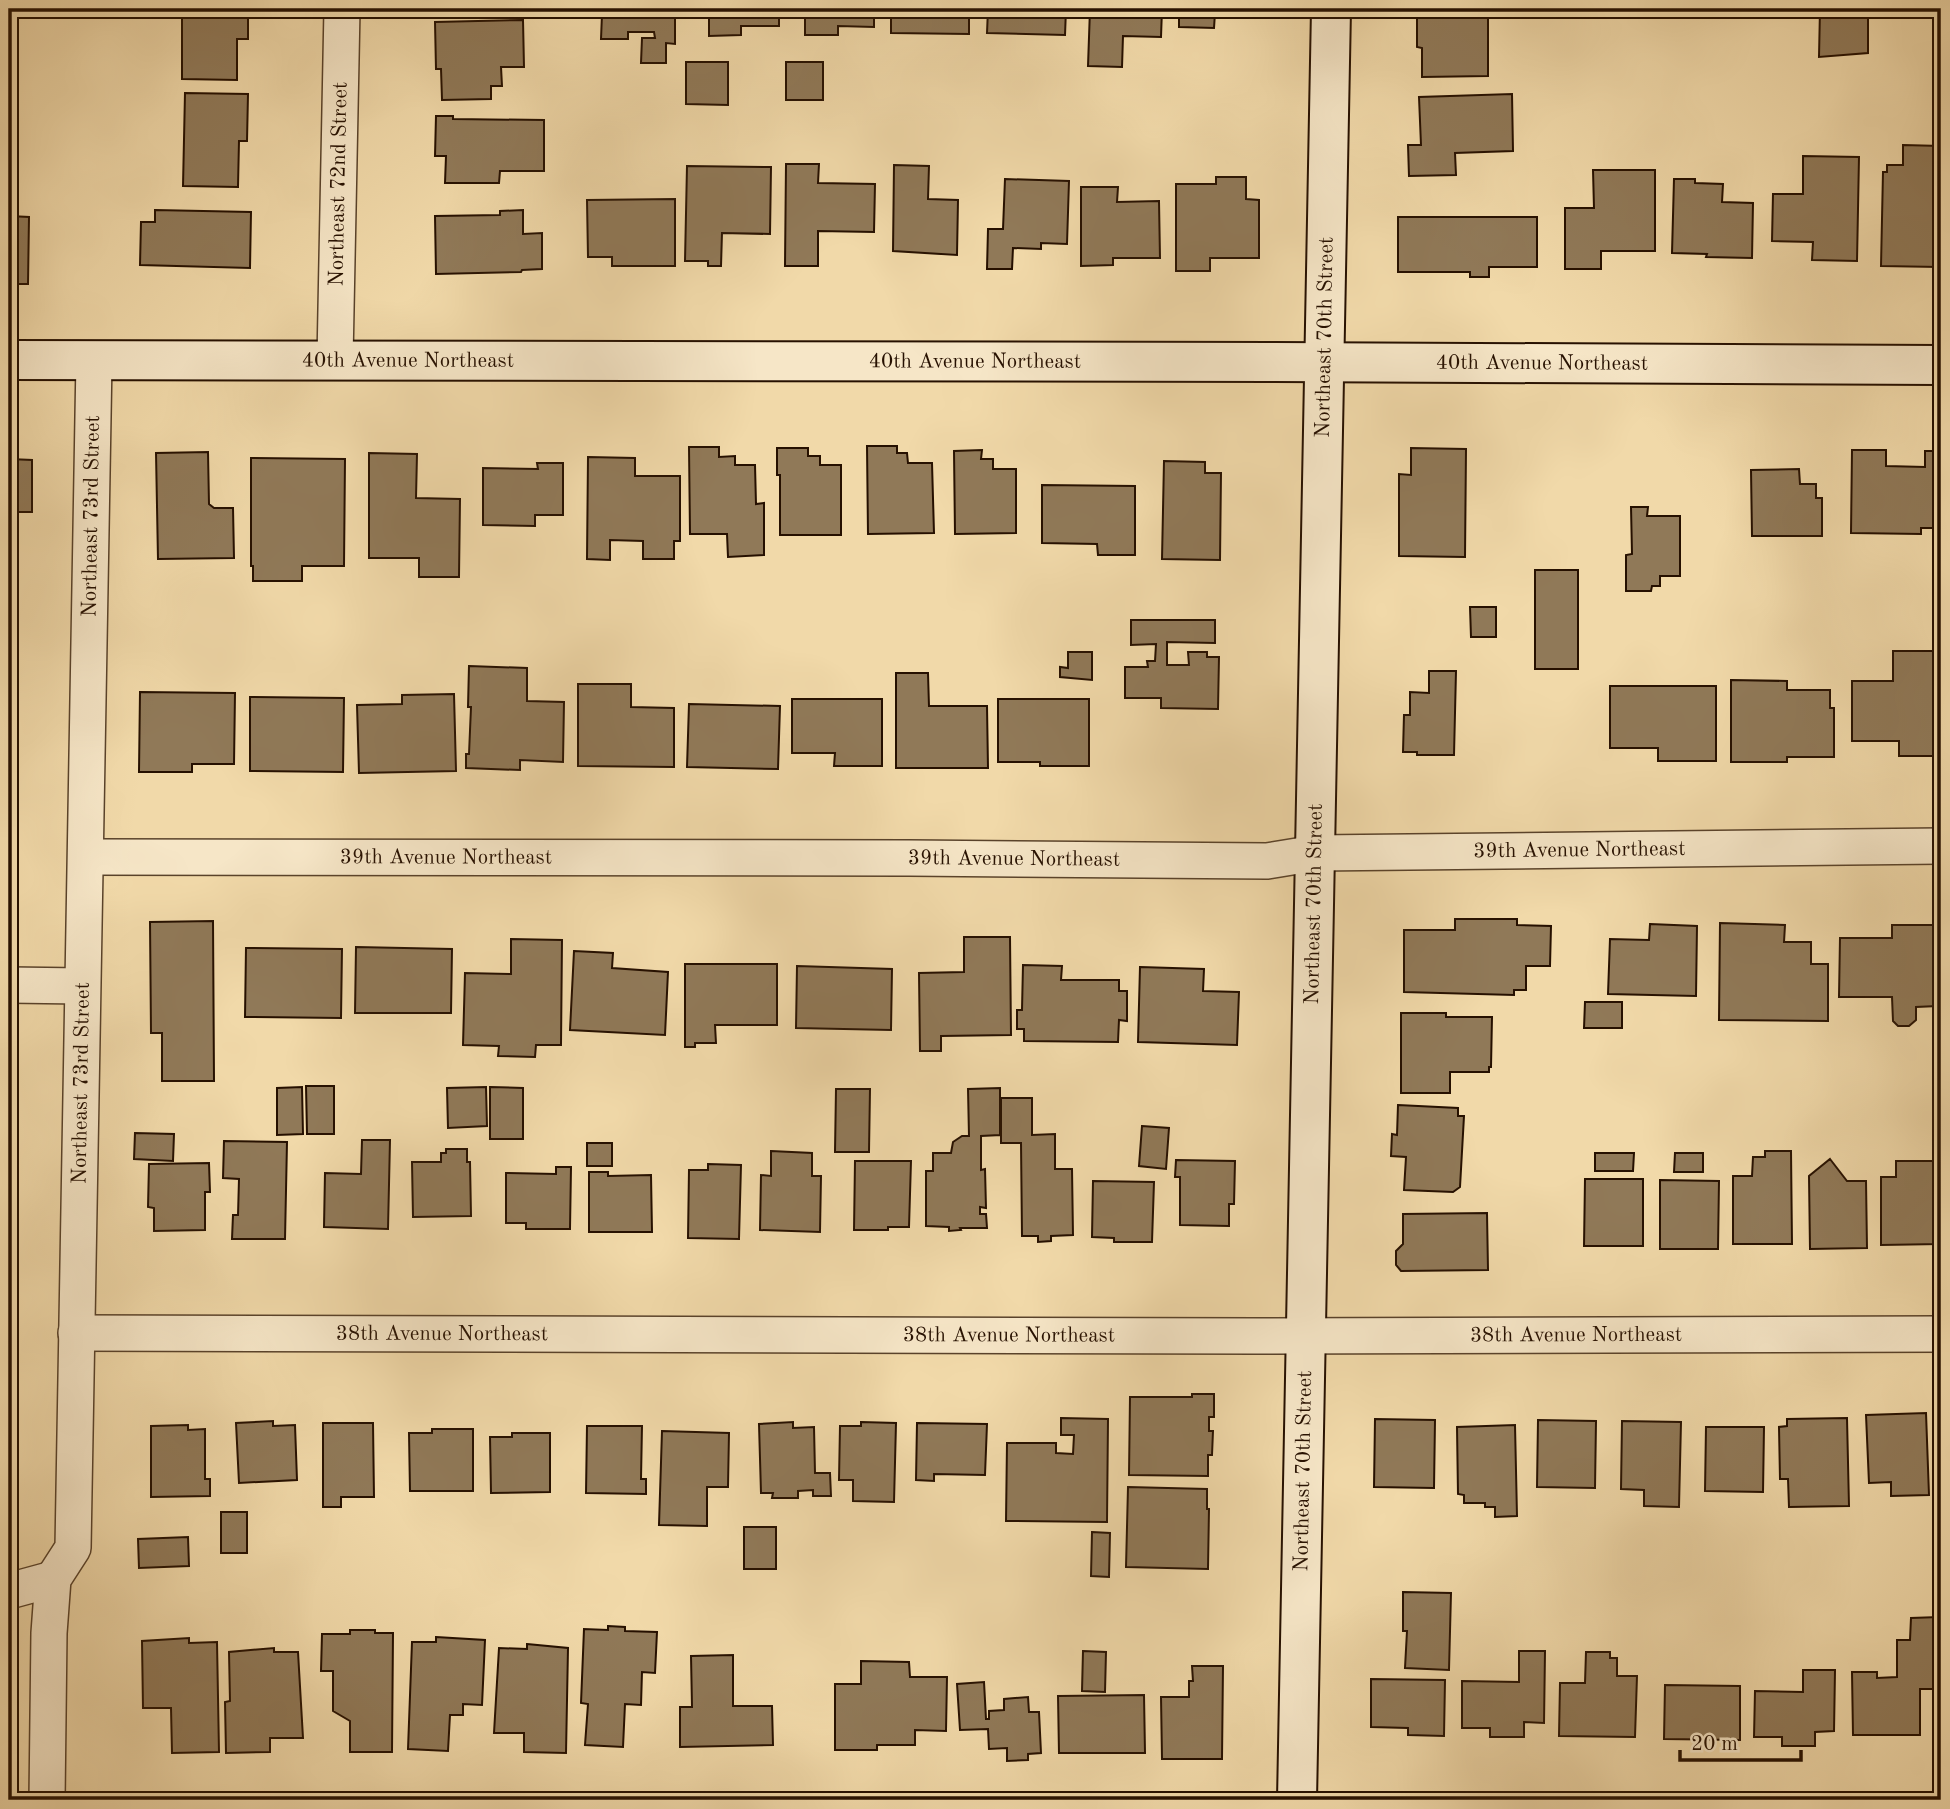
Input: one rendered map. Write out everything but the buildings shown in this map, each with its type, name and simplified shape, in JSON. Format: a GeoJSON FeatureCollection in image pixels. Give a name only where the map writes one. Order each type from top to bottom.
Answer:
{"type":"FeatureCollection","features":[{"type":"Feature","properties":{"kind":"street","name":"Northeast 72nd Street"},"geometry":{"type":"LineString","coordinates":[[335,359],[342,9]]}},
{"type":"Feature","properties":{"kind":"street","name":"Northeast 70th Street"},"geometry":{"type":"LineString","coordinates":[[1297,1800],[1331,9]]}},
{"type":"Feature","properties":{"kind":"street","name":"40th Avenue Northeast"},"geometry":{"type":"LineString","coordinates":[[9,360],[1941,365]]}},
{"type":"Feature","properties":{"kind":"street","name":"Northeast 73rd Street"},"geometry":{"type":"LineString","coordinates":[[47,1800],[49,1633],[53,1579],[73,1548],[94,360]]}},
{"type":"Feature","properties":{"kind":"street","name":"39th Avenue Northeast"},"geometry":{"type":"LineString","coordinates":[[86,857],[1267,861],[1316,853],[1941,846]]}},
{"type":"Feature","properties":{"kind":"street"},"geometry":{"type":"LineString","coordinates":[[9,985],[82,986]]}},
{"type":"Feature","properties":{"kind":"street","name":"38th Avenue Northeast"},"geometry":{"type":"LineString","coordinates":[[76,1333],[1306,1336],[1941,1334]]}},
{"type":"Feature","properties":{"kind":"street"},"geometry":{"type":"LineString","coordinates":[[9,1591],[53,1579]]}}]}
